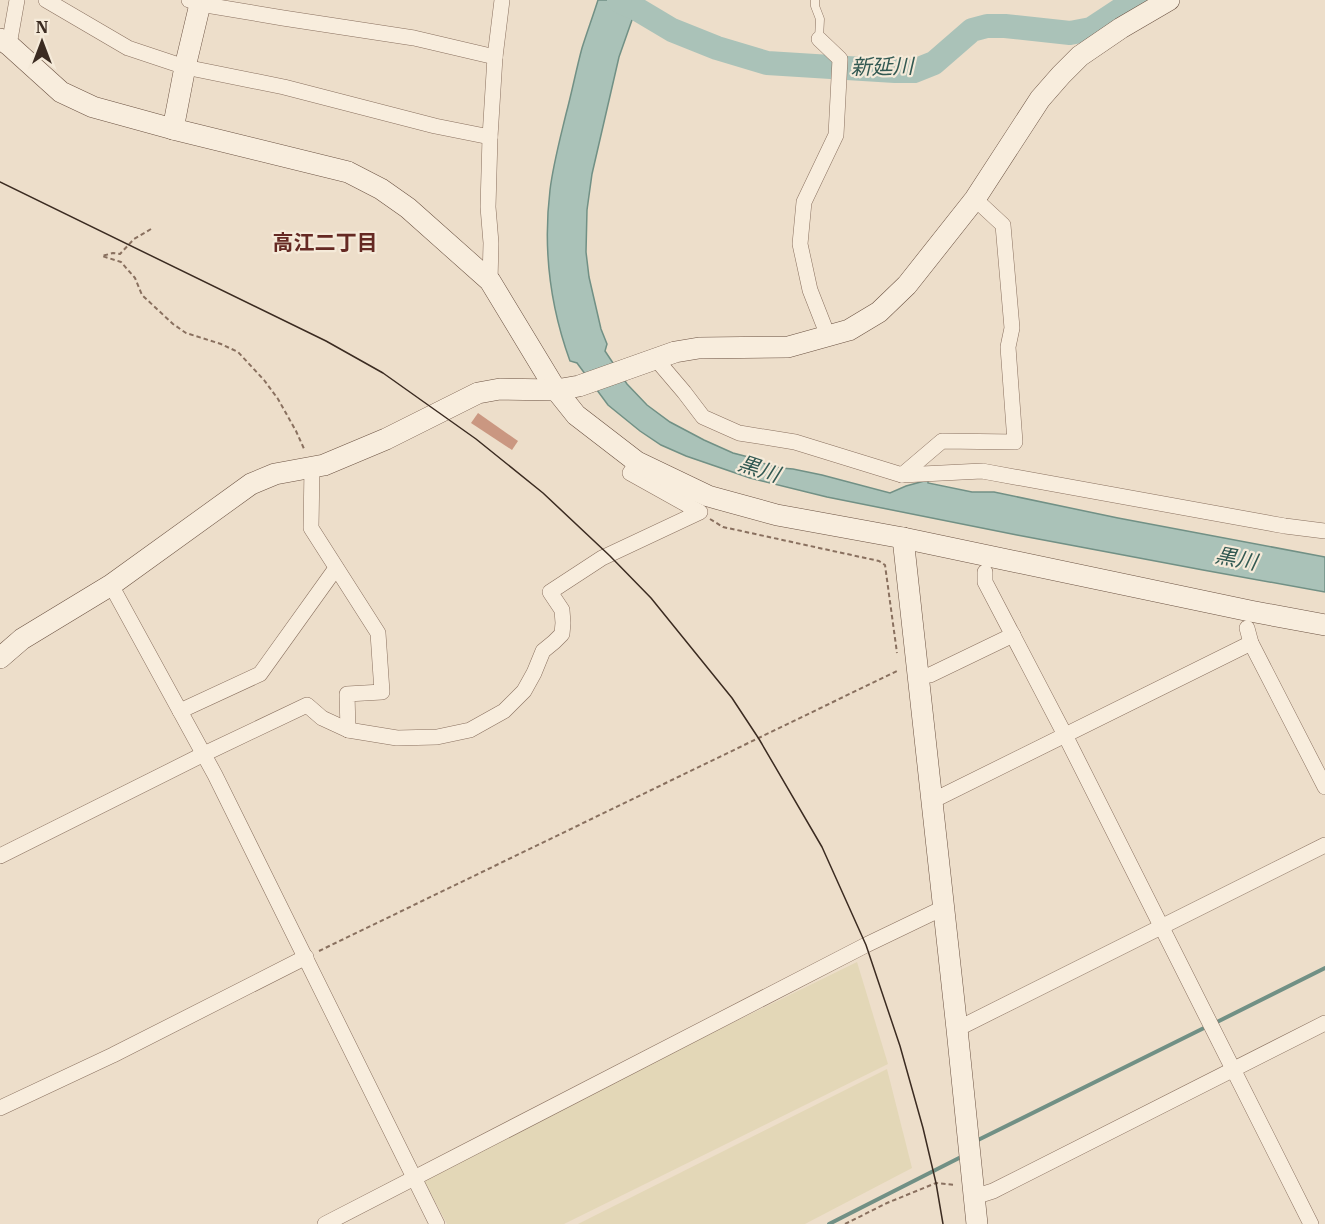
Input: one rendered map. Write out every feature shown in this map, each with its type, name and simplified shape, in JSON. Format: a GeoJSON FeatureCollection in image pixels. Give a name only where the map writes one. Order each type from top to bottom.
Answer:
{"type":"FeatureCollection","features":[{"type":"Feature","properties":{"kind":"street"},"geometry":{"type":"LineString","coordinates":[[17,0],[5,42],[61,92],[93,107],[348,172],[381,189],[408,208],[490,281],[556,390],[576,415],[637,462],[708,496],[777,515],[903,538],[1325,625]]}},
{"type":"Feature","properties":{"kind":"street"},"geometry":{"type":"LineString","coordinates":[[46,0],[128,48],[185,67],[284,87],[435,126],[490,137]]}},
{"type":"Feature","properties":{"kind":"street"},"geometry":{"type":"LineString","coordinates":[[490,281],[491,243],[488,207],[490,137],[495,57],[502,0]]}},
{"type":"Feature","properties":{"kind":"street"},"geometry":{"type":"LineString","coordinates":[[0,658],[22,639],[111,585],[251,484],[275,474],[324,465],[386,439],[478,393],[500,389],[556,390],[579,386],[675,352],[699,348],[788,347],[849,330],[879,312],[907,285],[975,198],[1040,99],[1061,75],[1080,56],[1121,28],[1169,0]]}},
{"type":"Feature","properties":{"kind":"street"},"geometry":{"type":"LineString","coordinates":[[173,129],[197,1],[283,18],[414,38],[495,57]]}},
{"type":"Feature","properties":{"kind":"street"},"geometry":{"type":"LineString","coordinates":[[819,39],[840,58],[836,135],[804,202],[800,244],[810,290],[828,336]]}},
{"type":"Feature","properties":{"kind":"street"},"geometry":{"type":"LineString","coordinates":[[902,475],[942,441],[1015,442],[1008,347],[1012,328],[1003,225],[975,198]]}},
{"type":"Feature","properties":{"kind":"street"},"geometry":{"type":"LineString","coordinates":[[648,361],[684,392],[703,417],[739,433],[795,442],[902,475],[982,471],[1285,526],[1325,531]]}},
{"type":"Feature","properties":{"kind":"street"},"geometry":{"type":"LineString","coordinates":[[637,462],[630,472],[700,512]]}},
{"type":"Feature","properties":{"kind":"street"},"geometry":{"type":"LineString","coordinates":[[312,467],[311,528],[378,633],[382,692],[347,694],[348,730]]}},
{"type":"Feature","properties":{"kind":"street"},"geometry":{"type":"LineString","coordinates":[[0,856],[307,705],[322,718],[348,730],[397,738],[437,737],[470,730],[504,711],[524,691],[543,651],[562,634],[562,610],[550,592],[602,558],[700,512]]}},
{"type":"Feature","properties":{"kind":"street"},"geometry":{"type":"LineString","coordinates":[[903,538],[909,673],[932,801],[977,1224]]}},
{"type":"Feature","properties":{"kind":"street"},"geometry":{"type":"LineString","coordinates":[[180,711],[260,674],[336,568]]}},
{"type":"Feature","properties":{"kind":"street"},"geometry":{"type":"LineString","coordinates":[[985,572],[985,582],[1065,735],[1311,1224]]}},
{"type":"Feature","properties":{"kind":"street"},"geometry":{"type":"LineString","coordinates":[[111,585],[204,754],[437,1224]]}},
{"type":"Feature","properties":{"kind":"street"},"geometry":{"type":"LineString","coordinates":[[909,673],[930,675],[1013,635]]}},
{"type":"Feature","properties":{"kind":"street"},"geometry":{"type":"LineString","coordinates":[[932,801],[1065,735],[1249,635],[1325,787]]}},
{"type":"Feature","properties":{"kind":"street"},"geometry":{"type":"LineString","coordinates":[[957,1029],[1325,845]]}},
{"type":"Feature","properties":{"kind":"street"},"geometry":{"type":"LineString","coordinates":[[325,1224],[866,945],[943,908]]}},
{"type":"Feature","properties":{"kind":"street"},"geometry":{"type":"LineString","coordinates":[[0,1108],[113,1055],[306,957]]}},
{"type":"Feature","properties":{"kind":"street"},"geometry":{"type":"LineString","coordinates":[[974,1192],[993,1191],[1325,1023]]}},
{"type":"Feature","properties":{"kind":"lane"},"geometry":{"type":"LineString","coordinates":[[815,0],[820,19],[819,39]]}},
{"type":"Feature","properties":{"kind":"path"},"geometry":{"type":"LineString","coordinates":[[151,229],[134,239],[120,254],[102,256],[121,262],[135,278],[142,296],[173,324],[186,333],[238,352],[278,399],[312,467]]}},
{"type":"Feature","properties":{"kind":"path"},"geometry":{"type":"LineString","coordinates":[[700,512],[723,527],[879,561],[885,565],[898,658]]}},
{"type":"Feature","properties":{"kind":"path"},"geometry":{"type":"LineString","coordinates":[[306,957],[909,673]]}},
{"type":"Feature","properties":{"kind":"path"},"geometry":{"type":"LineString","coordinates":[[845,1224],[887,1203],[936,1183],[974,1192]]}},
{"type":"Feature","properties":{"kind":"shaded area"},"geometry":{"type":"Polygon","coordinates":[[[857,962],[888,1064],[564,1224],[447,1224],[421,1175],[857,962]]]}},
{"type":"Feature","properties":{"kind":"shaded area"},"geometry":{"type":"Polygon","coordinates":[[[887,1069],[912,1168],[805,1224],[578,1224],[887,1069]]]}},
{"type":"Feature","properties":{"kind":"water","name":"黒川"},"geometry":{"type":"Polygon","coordinates":[[[598,0],[639,0],[619,57],[592,174],[587,210],[586,252],[589,277],[601,329],[607,344],[605,351],[627,384],[647,405],[670,422],[733,453],[756,459],[767,465],[822,475],[890,493],[928,480],[928,483],[972,492],[994,492],[1325,557],[1325,592],[1017,535],[827,497],[750,478],[661,445],[608,405],[577,363],[570,361],[553,298],[547,233],[550,190],[555,162],[582,48],[598,0]]]}},
{"type":"Feature","properties":{"kind":"building"},"geometry":{"type":"Polygon","coordinates":[[[478,413],[518,441],[512,450],[471,423],[478,413]]]}},
{"type":"Feature","properties":{"kind":"waterway","name":"新延川"},"geometry":{"type":"LineString","coordinates":[[619,1],[672,30],[717,48],[767,63],[914,71],[934,63],[972,30],[987,26],[1005,26],[1070,33],[1091,29],[1135,0]]}},
{"type":"Feature","properties":{"kind":"waterway"},"geometry":{"type":"LineString","coordinates":[[1213,1024],[1325,968]]}},
{"type":"Feature","properties":{"kind":"waterway"},"geometry":{"type":"LineString","coordinates":[[976,1141],[1206,1027]]}},
{"type":"Feature","properties":{"kind":"waterway"},"geometry":{"type":"LineString","coordinates":[[829,1224],[961,1157]]}},
{"type":"Feature","properties":{"kind":"tram line"},"geometry":{"type":"LineString","coordinates":[[0,182],[326,341],[383,373],[476,439],[543,493],[651,598],[732,698],[759,739],[822,847],[866,945],[900,1046],[923,1128],[943,1224]]}},
{"type":"Feature","properties":{"kind":"district","name":"高江二丁目"},"geometry":{"type":"Point","coordinates":[325,243]}}]}
